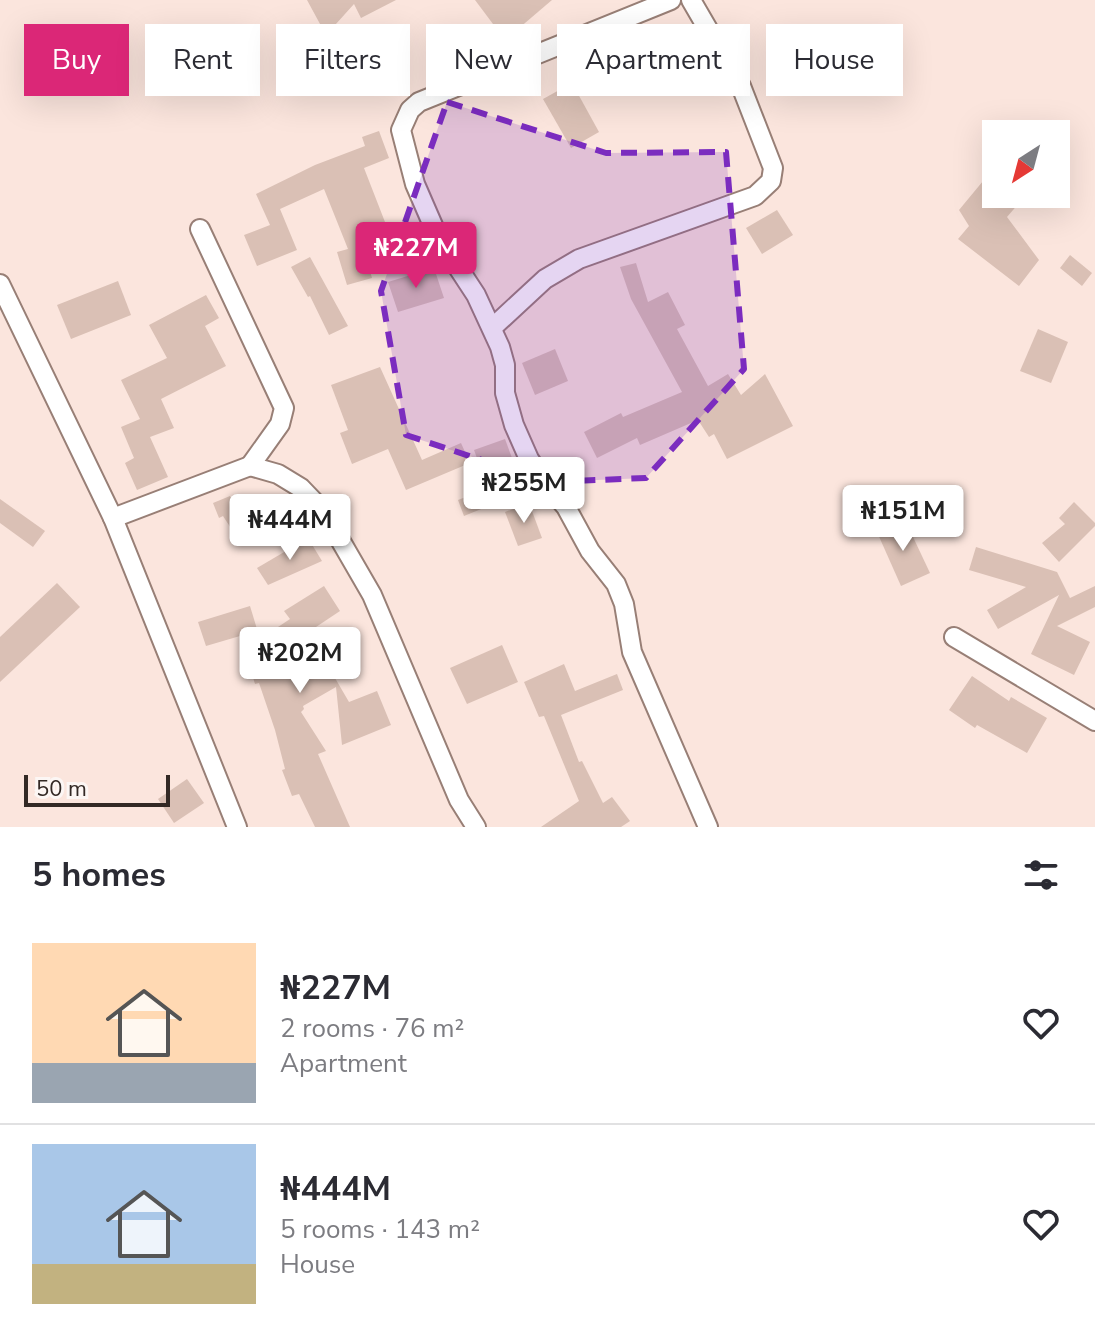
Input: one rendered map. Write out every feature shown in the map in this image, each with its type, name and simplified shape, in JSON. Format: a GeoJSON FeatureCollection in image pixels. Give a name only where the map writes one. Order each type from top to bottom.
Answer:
{"type":"FeatureCollection","features":[{"type":"Feature","properties":{"kind":"street"},"geometry":{"type":"LineString","coordinates":[[671,0],[419,102],[410,110],[401,130],[415,184],[438,237],[476,295],[492,328],[505,365],[505,393],[514,425],[529,459],[566,507],[590,551],[616,584],[624,604],[632,652],[708,827]]}},
{"type":"Feature","properties":{"kind":"street"},"geometry":{"type":"LineString","coordinates":[[492,328],[561,267],[755,196],[771,181],[773,168],[741,86],[691,0]]}},
{"type":"Feature","properties":{"kind":"street"},"geometry":{"type":"LineString","coordinates":[[113,518],[250,466],[280,424],[284,408],[200,229]]}},
{"type":"Feature","properties":{"kind":"street"},"geometry":{"type":"LineString","coordinates":[[0,284],[113,518],[237,827]]}},
{"type":"Feature","properties":{"kind":"street"},"geometry":{"type":"LineString","coordinates":[[250,466],[278,474],[301,488],[324,512],[372,595],[459,800],[476,827]]}},
{"type":"Feature","properties":{"kind":"street"},"geometry":{"type":"LineString","coordinates":[[954,637],[1095,721]]}},
{"type":"Feature","properties":{"kind":"highlighted area"},"geometry":{"type":"Polygon","coordinates":[[[447,102],[606,153],[726,152],[744,369],[646,478],[548,482],[406,435],[381,291],[447,102]]]}},
{"type":"Feature","properties":{"kind":"building"},"geometry":{"type":"Polygon","coordinates":[[[307,0],[396,0],[361,18],[354,4],[336,24],[320,24],[307,0]]]}},
{"type":"Feature","properties":{"kind":"building"},"geometry":{"type":"Polygon","coordinates":[[[475,0],[552,0],[524,24],[493,24],[475,0]]]}},
{"type":"Feature","properties":{"kind":"building"},"geometry":{"type":"Polygon","coordinates":[[[557,91],[557,96],[579,96],[599,132],[571,148],[543,99],[557,91]]]}},
{"type":"Feature","properties":{"kind":"building"},"geometry":{"type":"Polygon","coordinates":[[[379,131],[389,158],[364,168],[385,222],[359,232],[372,278],[347,285],[337,252],[348,249],[324,189],[280,209],[297,250],[257,266],[244,235],[270,225],[256,194],[315,165],[365,146],[362,137],[379,131]]]}},
{"type":"Feature","properties":{"kind":"building"},"geometry":{"type":"Polygon","coordinates":[[[982,182],[982,208],[1015,208],[1007,217],[1039,260],[1019,286],[958,239],[969,226],[959,210],[982,182]]]}},
{"type":"Feature","properties":{"kind":"building"},"geometry":{"type":"Polygon","coordinates":[[[777,210],[793,235],[762,254],[746,228],[777,210]]]}},
{"type":"Feature","properties":{"kind":"building"},"geometry":{"type":"Polygon","coordinates":[[[1070,255],[1092,273],[1082,286],[1060,268],[1070,255]]]}},
{"type":"Feature","properties":{"kind":"building"},"geometry":{"type":"Polygon","coordinates":[[[310,257],[348,326],[329,335],[310,296],[291,267],[310,257]]]}},
{"type":"Feature","properties":{"kind":"building"},"geometry":{"type":"Polygon","coordinates":[[[636,263],[648,302],[668,292],[685,325],[677,329],[708,386],[728,374],[741,395],[765,374],[793,426],[727,459],[714,434],[709,437],[698,420],[640,445],[637,438],[597,458],[584,432],[621,413],[623,417],[682,392],[631,299],[620,267],[636,263]]]}},
{"type":"Feature","properties":{"kind":"building"},"geometry":{"type":"Polygon","coordinates":[[[434,268],[444,298],[398,312],[388,282],[434,268]]]}},
{"type":"Feature","properties":{"kind":"building"},"geometry":{"type":"Polygon","coordinates":[[[118,281],[131,315],[71,339],[57,305],[118,281]]]}},
{"type":"Feature","properties":{"kind":"building"},"geometry":{"type":"Polygon","coordinates":[[[206,295],[219,318],[205,326],[226,366],[161,399],[174,428],[150,437],[168,477],[137,490],[125,463],[134,458],[121,427],[140,419],[121,380],[167,358],[149,325],[206,295]]]}},
{"type":"Feature","properties":{"kind":"building"},"geometry":{"type":"Polygon","coordinates":[[[1038,329],[1068,342],[1051,383],[1020,371],[1038,329]]]}},
{"type":"Feature","properties":{"kind":"building"},"geometry":{"type":"Polygon","coordinates":[[[555,349],[568,381],[535,395],[522,363],[555,349]]]}},
{"type":"Feature","properties":{"kind":"building"},"geometry":{"type":"Polygon","coordinates":[[[380,367],[422,460],[461,443],[470,463],[406,490],[388,449],[352,464],[340,433],[348,430],[331,385],[380,367]]]}},
{"type":"Feature","properties":{"kind":"building"},"geometry":{"type":"Polygon","coordinates":[[[505,439],[512,458],[481,469],[474,450],[505,439]]]}},
{"type":"Feature","properties":{"kind":"building"},"geometry":{"type":"Polygon","coordinates":[[[494,486],[496,503],[464,516],[458,500],[494,486]]]}},
{"type":"Feature","properties":{"kind":"building"},"geometry":{"type":"Polygon","coordinates":[[[230,496],[250,542],[242,545],[223,516],[219,518],[213,503],[230,496]]]}},
{"type":"Feature","properties":{"kind":"building"},"geometry":{"type":"Polygon","coordinates":[[[0,499],[45,531],[33,547],[0,523],[0,499]]]}},
{"type":"Feature","properties":{"kind":"building"},"geometry":{"type":"Polygon","coordinates":[[[1074,502],[1095,526],[1059,562],[1042,543],[1065,524],[1059,518],[1074,502]]]}},
{"type":"Feature","properties":{"kind":"building"},"geometry":{"type":"Polygon","coordinates":[[[529,503],[542,538],[518,546],[505,512],[529,503]]]}},
{"type":"Feature","properties":{"kind":"building"},"geometry":{"type":"Polygon","coordinates":[[[905,520],[930,573],[901,586],[877,532],[905,520]]]}},
{"type":"Feature","properties":{"kind":"building"},"geometry":{"type":"Polygon","coordinates":[[[308,538],[322,561],[268,585],[257,568],[308,538]]]}},
{"type":"Feature","properties":{"kind":"building"},"geometry":{"type":"Polygon","coordinates":[[[976,547],[1057,572],[1070,598],[1095,586],[1095,607],[1057,626],[1090,642],[1074,675],[1031,654],[1059,595],[998,629],[987,610],[1026,587],[969,570],[976,547]]]}},
{"type":"Feature","properties":{"kind":"building"},"geometry":{"type":"Polygon","coordinates":[[[57,583],[80,607],[0,682],[0,637],[57,583]]]}},
{"type":"Feature","properties":{"kind":"building"},"geometry":{"type":"Polygon","coordinates":[[[324,586],[340,611],[316,627],[327,652],[321,654],[349,702],[377,691],[391,725],[342,745],[336,687],[303,706],[301,712],[326,751],[318,754],[350,827],[315,827],[299,794],[292,796],[282,770],[285,769],[275,730],[259,683],[255,684],[240,636],[206,646],[198,622],[250,606],[260,639],[290,619],[284,611],[324,586]]]}},
{"type":"Feature","properties":{"kind":"building"},"geometry":{"type":"Polygon","coordinates":[[[502,645],[518,682],[467,704],[450,668],[502,645]]]}},
{"type":"Feature","properties":{"kind":"building"},"geometry":{"type":"Polygon","coordinates":[[[564,664],[575,691],[617,674],[623,690],[561,715],[579,762],[582,761],[603,803],[612,797],[630,821],[621,827],[541,827],[579,801],[544,716],[539,717],[524,682],[564,664]]]}},
{"type":"Feature","properties":{"kind":"building"},"geometry":{"type":"Polygon","coordinates":[[[972,676],[1009,701],[1011,697],[1047,718],[1027,753],[977,725],[975,728],[949,710],[972,676]]]}},
{"type":"Feature","properties":{"kind":"building"},"geometry":{"type":"Polygon","coordinates":[[[187,779],[204,803],[174,823],[158,799],[187,779]]]}}]}
